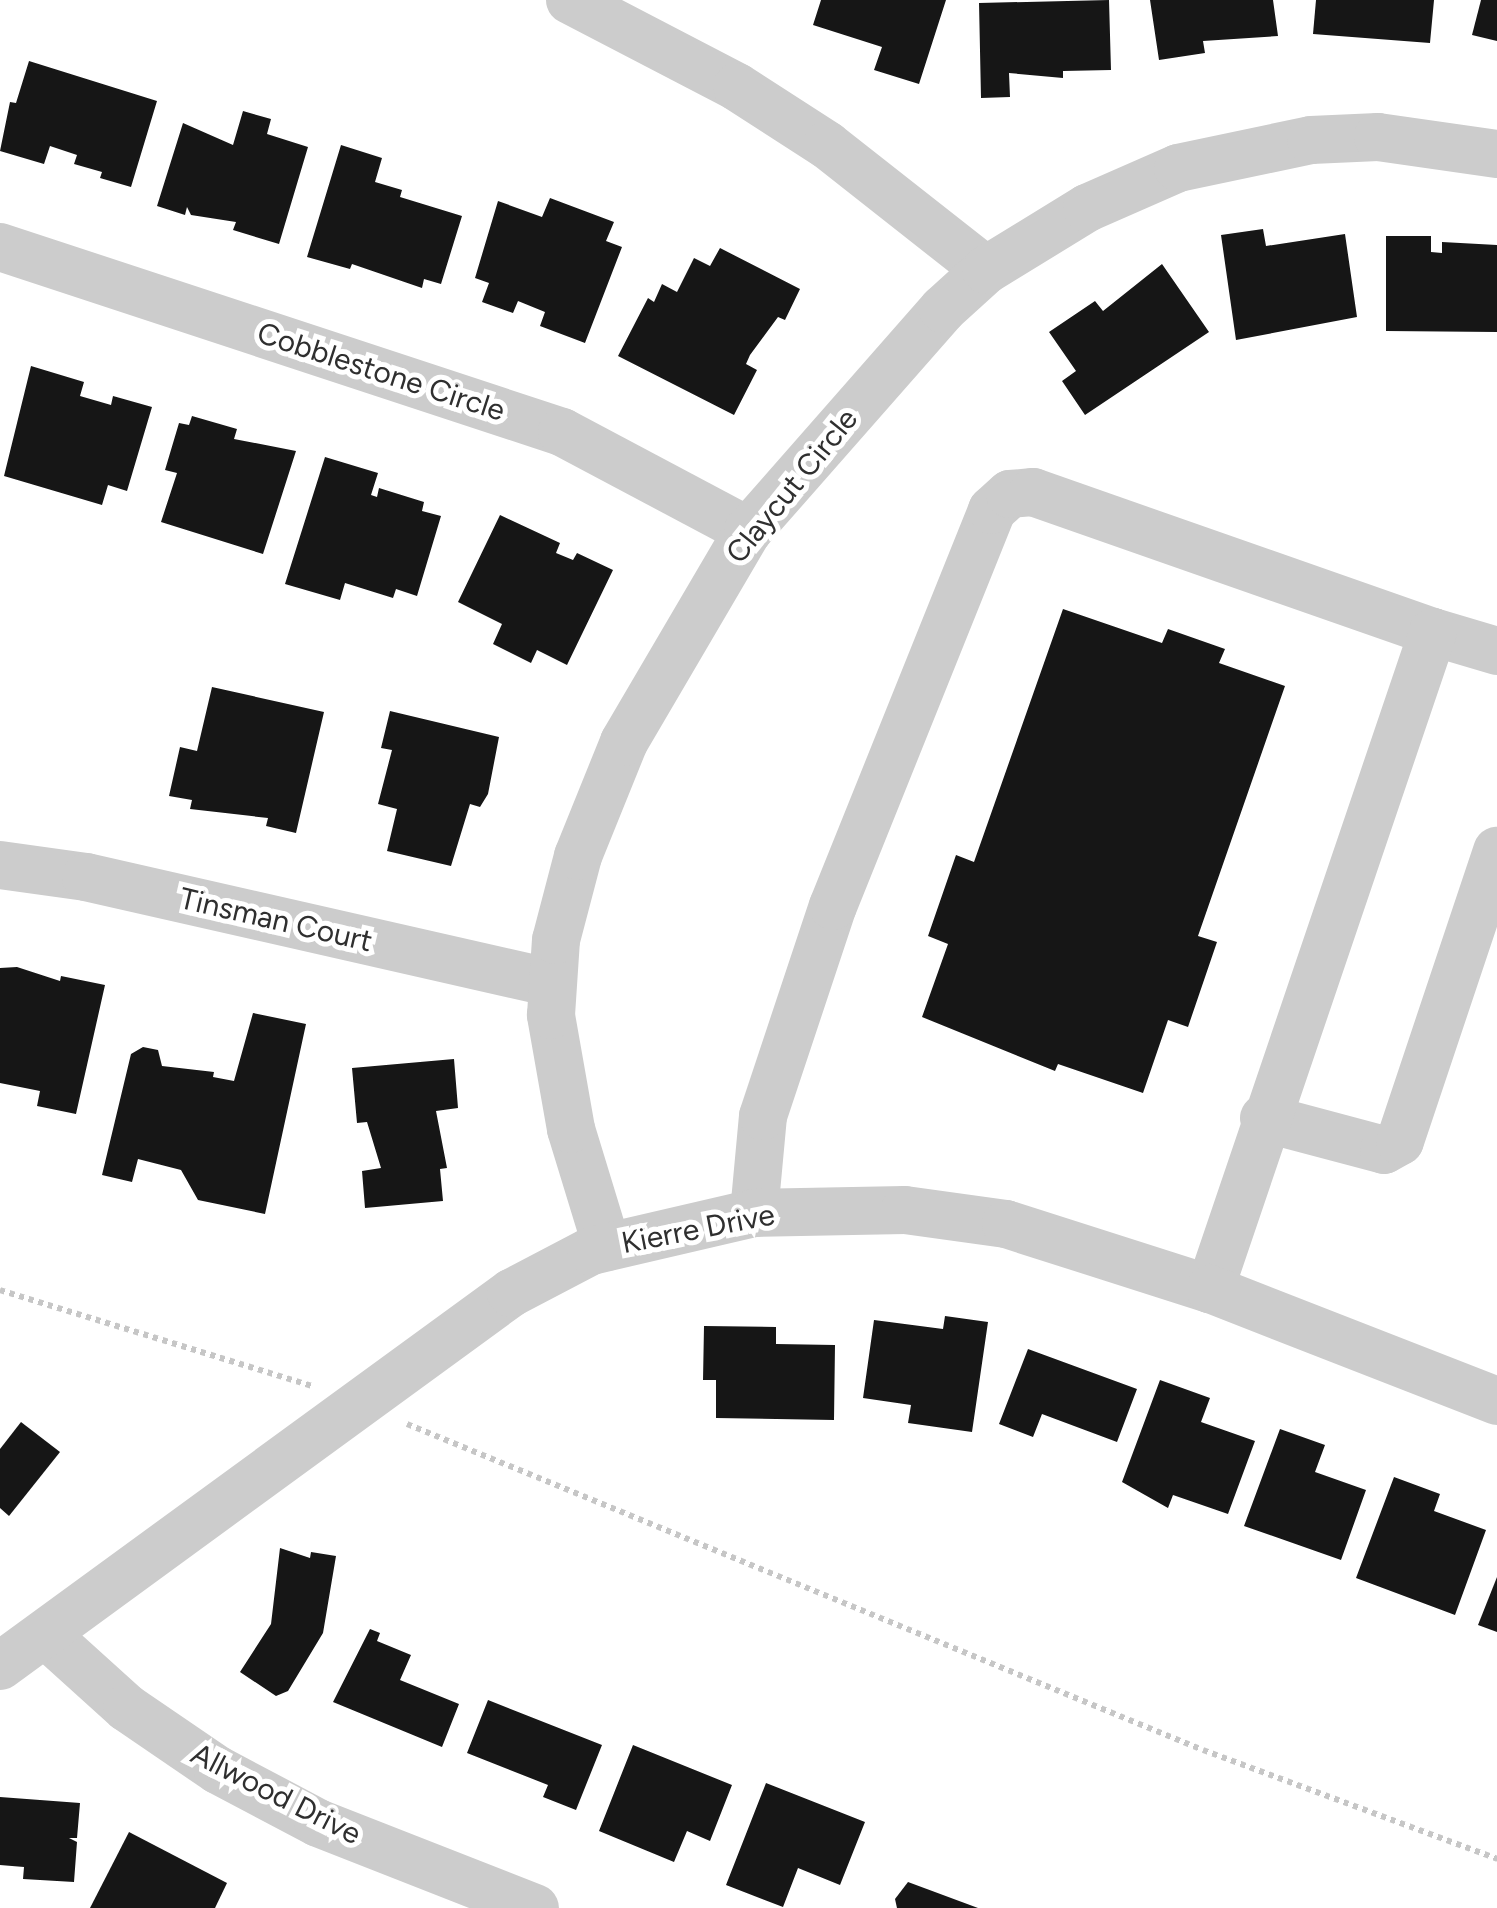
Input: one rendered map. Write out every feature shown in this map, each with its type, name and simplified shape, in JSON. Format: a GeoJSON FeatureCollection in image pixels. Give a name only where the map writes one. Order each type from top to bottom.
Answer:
{"type":"FeatureCollection","features":[{"type":"Feature","properties":{"kind":"street"},"geometry":{"type":"LineString","coordinates":[[570,0],[737,87],[827,145],[986,270]]}},
{"type":"Feature","properties":{"kind":"street","name":"Claycut Circle"},"geometry":{"type":"LineString","coordinates":[[606,1247],[571,1129],[550,984],[578,856],[610,772],[682,636],[748,531],[944,309],[986,270],[1127,188],[1228,154],[1378,137],[1497,154]]}},
{"type":"Feature","properties":{"kind":"street","name":"Cobblestone Circle"},"geometry":{"type":"LineString","coordinates":[[0,247],[562,432],[748,531]]}},
{"type":"Feature","properties":{"kind":"street"},"geometry":{"type":"LineString","coordinates":[[754,1213],[763,1116],[833,906],[992,510],[1010,494],[1033,492],[1497,651]]}},
{"type":"Feature","properties":{"kind":"street"},"geometry":{"type":"LineString","coordinates":[[1210,1288],[1264,1118],[1433,632]]}},
{"type":"Feature","properties":{"kind":"street"},"geometry":{"type":"LineString","coordinates":[[1264,1118],[1384,1150],[1400,1141],[1497,851]]}},
{"type":"Feature","properties":{"kind":"street","name":"Tinsman Court"},"geometry":{"type":"LineString","coordinates":[[0,865],[86,877],[550,984]]}},
{"type":"Feature","properties":{"kind":"street","name":"Kierre Drive"},"geometry":{"type":"LineString","coordinates":[[0,1666],[356,1402],[511,1293],[606,1247],[754,1213],[841,1208],[964,1216],[1088,1245],[1210,1288],[1497,1400]]}},
{"type":"Feature","properties":{"kind":"street","name":"Allwood Drive"},"geometry":{"type":"LineString","coordinates":[[45,1634],[127,1708],[218,1770],[318,1823],[535,1908]]}},
{"type":"Feature","properties":{"kind":"path"},"geometry":{"type":"LineString","coordinates":[[0,1290],[356,1402],[1203,1750],[1497,1859]]}},
{"type":"Feature","properties":{"kind":"building"},"geometry":{"type":"Polygon","coordinates":[[[821,0],[946,0],[919,84],[874,70],[882,47],[813,25],[821,0]]]}},
{"type":"Feature","properties":{"kind":"building"},"geometry":{"type":"Polygon","coordinates":[[[1109,0],[1111,70],[1063,71],[1063,78],[1009,73],[1010,97],[981,98],[979,3],[1109,0]]]}},
{"type":"Feature","properties":{"kind":"building"},"geometry":{"type":"Polygon","coordinates":[[[1150,0],[1273,0],[1278,36],[1203,41],[1205,53],[1159,60],[1150,0]]]}},
{"type":"Feature","properties":{"kind":"building"},"geometry":{"type":"Polygon","coordinates":[[[1316,0],[1434,0],[1430,43],[1313,34],[1316,0]]]}},
{"type":"Feature","properties":{"kind":"building"},"geometry":{"type":"Polygon","coordinates":[[[1481,0],[1497,0],[1497,41],[1472,35],[1481,0]]]}},
{"type":"Feature","properties":{"kind":"building"},"geometry":{"type":"Polygon","coordinates":[[[29,61],[157,101],[131,187],[100,178],[102,172],[74,164],[77,155],[50,146],[44,164],[0,151],[10,102],[16,103],[29,61]]]}},
{"type":"Feature","properties":{"kind":"building"},"geometry":{"type":"Polygon","coordinates":[[[243,111],[271,119],[267,134],[308,147],[279,244],[233,230],[236,222],[191,215],[187,207],[185,215],[157,206],[183,123],[233,145],[243,111]]]}},
{"type":"Feature","properties":{"kind":"building"},"geometry":{"type":"Polygon","coordinates":[[[341,145],[382,158],[375,182],[402,190],[400,197],[462,216],[441,284],[424,279],[422,288],[352,264],[350,269],[307,257],[341,145]]]}},
{"type":"Feature","properties":{"kind":"building"},"geometry":{"type":"Polygon","coordinates":[[[550,198],[614,222],[606,241],[622,247],[585,343],[540,326],[545,312],[518,301],[513,313],[482,302],[489,283],[475,278],[498,201],[542,217],[550,198]]]}},
{"type":"Feature","properties":{"kind":"building"},"geometry":{"type":"Polygon","coordinates":[[[1263,229],[1266,246],[1345,234],[1357,317],[1236,340],[1221,235],[1263,229]]]}},
{"type":"Feature","properties":{"kind":"building"},"geometry":{"type":"Polygon","coordinates":[[[1386,236],[1431,236],[1431,252],[1442,253],[1442,242],[1497,245],[1497,332],[1386,331],[1386,236]]]}},
{"type":"Feature","properties":{"kind":"building"},"geometry":{"type":"Polygon","coordinates":[[[720,248],[800,289],[785,320],[778,317],[750,355],[746,364],[757,370],[734,415],[618,356],[648,298],[654,302],[662,284],[677,292],[694,258],[710,266],[720,248]]]}},
{"type":"Feature","properties":{"kind":"building"},"geometry":{"type":"Polygon","coordinates":[[[1162,264],[1209,332],[1085,415],[1062,381],[1076,371],[1049,332],[1095,301],[1103,311],[1162,264]]]}},
{"type":"Feature","properties":{"kind":"building"},"geometry":{"type":"Polygon","coordinates":[[[31,366],[84,382],[80,396],[111,405],[113,396],[152,407],[127,491],[108,485],[102,505],[4,476],[31,366]]]}},
{"type":"Feature","properties":{"kind":"building"},"geometry":{"type":"Polygon","coordinates":[[[192,416],[237,429],[234,439],[296,451],[263,554],[161,522],[177,473],[165,470],[179,423],[189,425],[192,416]]]}},
{"type":"Feature","properties":{"kind":"building"},"geometry":{"type":"Polygon","coordinates":[[[325,457],[378,473],[371,495],[377,497],[379,488],[424,502],[422,511],[441,516],[417,596],[396,589],[393,598],[345,583],[340,600],[285,584],[325,457]]]}},
{"type":"Feature","properties":{"kind":"building"},"geometry":{"type":"Polygon","coordinates":[[[500,515],[560,543],[556,553],[573,560],[577,553],[613,570],[567,665],[537,650],[531,663],[493,644],[502,624],[458,602],[500,515]]]}},
{"type":"Feature","properties":{"kind":"building"},"geometry":{"type":"Polygon","coordinates":[[[1063,609],[1162,643],[1168,629],[1225,649],[1219,663],[1285,686],[1198,936],[1217,942],[1188,1027],[1168,1020],[1143,1093],[1058,1064],[1055,1071],[922,1017],[948,944],[928,936],[956,855],[974,862],[1063,609]]]}},
{"type":"Feature","properties":{"kind":"building"},"geometry":{"type":"Polygon","coordinates":[[[212,687],[324,712],[296,833],[266,826],[268,818],[190,809],[192,800],[169,796],[180,747],[197,751],[212,687]]]}},
{"type":"Feature","properties":{"kind":"building"},"geometry":{"type":"Polygon","coordinates":[[[390,711],[499,737],[488,794],[480,807],[470,804],[451,866],[387,851],[397,809],[378,804],[392,750],[381,748],[390,711]]]}},
{"type":"Feature","properties":{"kind":"building"},"geometry":{"type":"Polygon","coordinates":[[[17,967],[60,981],[61,976],[105,985],[76,1114],[37,1106],[40,1091],[0,1083],[0,968],[17,967]]]}},
{"type":"Feature","properties":{"kind":"building"},"geometry":{"type":"Polygon","coordinates":[[[253,1013],[306,1024],[265,1214],[198,1200],[181,1170],[138,1159],[132,1182],[102,1175],[131,1054],[143,1047],[158,1050],[162,1066],[214,1072],[213,1077],[234,1081],[253,1013]]]}},
{"type":"Feature","properties":{"kind":"building"},"geometry":{"type":"Polygon","coordinates":[[[454,1059],[458,1108],[436,1111],[447,1168],[440,1169],[443,1201],[365,1208],[362,1171],[381,1168],[367,1122],[357,1123],[352,1068],[454,1059]]]}},
{"type":"Feature","properties":{"kind":"building"},"geometry":{"type":"Polygon","coordinates":[[[945,1316],[988,1322],[972,1432],[908,1423],[911,1405],[863,1398],[874,1320],[943,1329],[945,1316]]]}},
{"type":"Feature","properties":{"kind":"building"},"geometry":{"type":"Polygon","coordinates":[[[704,1326],[776,1327],[776,1344],[835,1345],[834,1420],[716,1418],[716,1380],[703,1380],[704,1326]]]}},
{"type":"Feature","properties":{"kind":"building"},"geometry":{"type":"Polygon","coordinates":[[[1028,1349],[1137,1389],[1117,1442],[1042,1414],[1033,1437],[999,1424],[1028,1349]]]}},
{"type":"Feature","properties":{"kind":"building"},"geometry":{"type":"Polygon","coordinates":[[[1160,1380],[1210,1398],[1201,1422],[1255,1441],[1228,1514],[1173,1495],[1168,1508],[1122,1482],[1160,1380]]]}},
{"type":"Feature","properties":{"kind":"building"},"geometry":{"type":"Polygon","coordinates":[[[21,1422],[60,1452],[9,1516],[0,1508],[0,1449],[21,1422]]]}},
{"type":"Feature","properties":{"kind":"building"},"geometry":{"type":"Polygon","coordinates":[[[1280,1429],[1325,1445],[1315,1472],[1366,1490],[1341,1560],[1244,1526],[1280,1429]]]}},
{"type":"Feature","properties":{"kind":"building"},"geometry":{"type":"Polygon","coordinates":[[[1394,1477],[1440,1494],[1434,1511],[1486,1530],[1455,1615],[1356,1578],[1394,1477]]]}},
{"type":"Feature","properties":{"kind":"building"},"geometry":{"type":"Polygon","coordinates":[[[280,1548],[310,1558],[311,1552],[336,1556],[323,1633],[288,1691],[276,1696],[240,1672],[271,1624],[280,1548]]]}},
{"type":"Feature","properties":{"kind":"building"},"geometry":{"type":"Polygon","coordinates":[[[1497,1577],[1497,1632],[1478,1625],[1497,1577]]]}},
{"type":"Feature","properties":{"kind":"building"},"geometry":{"type":"Polygon","coordinates":[[[370,1629],[380,1633],[377,1641],[411,1655],[400,1680],[459,1704],[442,1747],[333,1702],[370,1629]]]}},
{"type":"Feature","properties":{"kind":"building"},"geometry":{"type":"Polygon","coordinates":[[[488,1700],[602,1745],[576,1810],[543,1797],[548,1785],[467,1753],[488,1700]]]}},
{"type":"Feature","properties":{"kind":"building"},"geometry":{"type":"Polygon","coordinates":[[[633,1745],[732,1785],[710,1841],[687,1831],[674,1862],[599,1831],[633,1745]]]}},
{"type":"Feature","properties":{"kind":"building"},"geometry":{"type":"Polygon","coordinates":[[[766,1783],[865,1822],[840,1885],[798,1868],[783,1907],[726,1885],[766,1783]]]}},
{"type":"Feature","properties":{"kind":"building"},"geometry":{"type":"Polygon","coordinates":[[[0,1797],[80,1803],[77,1838],[69,1838],[77,1842],[74,1882],[23,1879],[24,1867],[0,1865],[0,1797]]]}},
{"type":"Feature","properties":{"kind":"building"},"geometry":{"type":"Polygon","coordinates":[[[129,1832],[227,1883],[215,1908],[90,1908],[129,1832]]]}},
{"type":"Feature","properties":{"kind":"building"},"geometry":{"type":"Polygon","coordinates":[[[908,1882],[978,1908],[897,1908],[895,1899],[908,1882]]]}}]}
